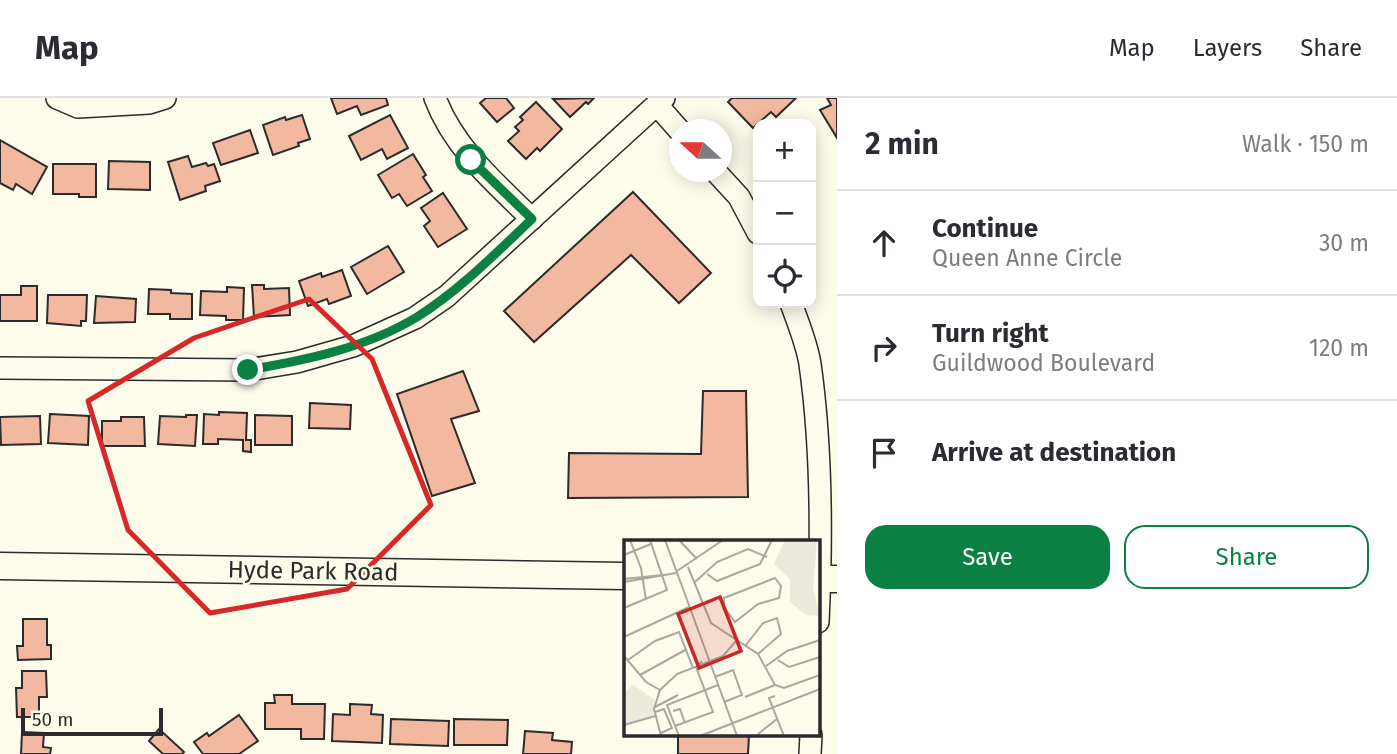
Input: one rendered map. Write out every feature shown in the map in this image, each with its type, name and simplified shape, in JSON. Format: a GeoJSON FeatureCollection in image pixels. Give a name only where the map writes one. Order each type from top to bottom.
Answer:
{"type":"FeatureCollection","features":[{"type":"Feature","properties":{"kind":"main road","name":"Hyde Park Road"},"geometry":{"type":"LineString","coordinates":[[0,566],[624,576]]}},
{"type":"Feature","properties":{"kind":"street"},"geometry":{"type":"LineString","coordinates":[[57,98],[78,107],[149,103],[165,98]]}},
{"type":"Feature","properties":{"kind":"street"},"geometry":{"type":"LineString","coordinates":[[435,98],[439,110],[471,160],[532,219]]}},
{"type":"Feature","properties":{"kind":"street"},"geometry":{"type":"LineString","coordinates":[[0,368],[248,370],[297,362],[353,346],[415,318],[447,296],[661,102],[672,119]]}},
{"type":"Feature","properties":{"kind":"street"},"geometry":{"type":"LineString","coordinates":[[725,182],[739,197],[753,224]]}},
{"type":"Feature","properties":{"kind":"street"},"geometry":{"type":"LineString","coordinates":[[793,308],[810,362],[825,579],[820,610]]}},
{"type":"Feature","properties":{"kind":"street"},"geometry":{"type":"LineString","coordinates":[[810,754],[811,736]]}},
{"type":"Feature","properties":{"kind":"highlighted area"},"geometry":{"type":"Polygon","coordinates":[[[309,299],[372,359],[431,505],[347,589],[210,613],[128,530],[88,401],[194,338],[309,299]]]}},
{"type":"Feature","properties":{"kind":"building"},"geometry":{"type":"Polygon","coordinates":[[[331,98],[386,98],[388,105],[361,115],[357,106],[337,114],[331,98]]]}},
{"type":"Feature","properties":{"kind":"building"},"geometry":{"type":"Polygon","coordinates":[[[486,98],[506,98],[514,108],[497,122],[480,103],[486,98]]]}},
{"type":"Feature","properties":{"kind":"building"},"geometry":{"type":"Polygon","coordinates":[[[594,98],[570,117],[553,99],[594,98]]]}},
{"type":"Feature","properties":{"kind":"building"},"geometry":{"type":"Polygon","coordinates":[[[732,98],[796,98],[776,117],[771,112],[763,119],[753,119],[753,128],[728,102],[732,98]]]}},
{"type":"Feature","properties":{"kind":"building"},"geometry":{"type":"Polygon","coordinates":[[[827,98],[837,98],[837,138],[820,110],[831,105],[827,98]]]}},
{"type":"Feature","properties":{"kind":"building"},"geometry":{"type":"Polygon","coordinates":[[[536,102],[562,129],[540,151],[537,148],[526,159],[508,141],[519,131],[515,127],[523,120],[520,117],[536,102]]]}},
{"type":"Feature","properties":{"kind":"building"},"geometry":{"type":"Polygon","coordinates":[[[302,115],[310,139],[273,155],[263,125],[285,117],[286,120],[302,115]]]}},
{"type":"Feature","properties":{"kind":"building"},"geometry":{"type":"Polygon","coordinates":[[[390,115],[408,148],[387,159],[382,149],[361,160],[349,136],[390,115]]]}},
{"type":"Feature","properties":{"kind":"building"},"geometry":{"type":"Polygon","coordinates":[[[250,130],[258,153],[221,165],[213,143],[250,130]]]}},
{"type":"Feature","properties":{"kind":"building"},"geometry":{"type":"Polygon","coordinates":[[[0,140],[47,167],[32,194],[16,184],[13,190],[0,183],[0,140]]]}},
{"type":"Feature","properties":{"kind":"building"},"geometry":{"type":"Polygon","coordinates":[[[413,154],[432,191],[407,206],[399,194],[392,198],[378,175],[413,154]]]}},
{"type":"Feature","properties":{"kind":"building"},"geometry":{"type":"Polygon","coordinates":[[[188,156],[192,167],[214,164],[220,181],[205,186],[206,191],[180,200],[168,162],[188,156]]]}},
{"type":"Feature","properties":{"kind":"building"},"geometry":{"type":"Polygon","coordinates":[[[109,161],[150,162],[150,190],[108,189],[109,161]]]}},
{"type":"Feature","properties":{"kind":"building"},"geometry":{"type":"Polygon","coordinates":[[[53,164],[96,164],[96,197],[53,194],[53,164]]]}},
{"type":"Feature","properties":{"kind":"building"},"geometry":{"type":"Polygon","coordinates":[[[633,192],[711,273],[679,303],[631,255],[534,342],[504,311],[633,192]]]}},
{"type":"Feature","properties":{"kind":"building"},"geometry":{"type":"Polygon","coordinates":[[[443,193],[467,229],[438,247],[424,226],[430,221],[421,208],[443,193]]]}},
{"type":"Feature","properties":{"kind":"building"},"geometry":{"type":"Polygon","coordinates":[[[388,246],[404,272],[367,294],[351,267],[388,246]]]}},
{"type":"Feature","properties":{"kind":"building"},"geometry":{"type":"Polygon","coordinates":[[[342,270],[351,296],[329,304],[327,299],[308,306],[299,281],[321,273],[322,277],[342,270]]]}},
{"type":"Feature","properties":{"kind":"building"},"geometry":{"type":"Polygon","coordinates":[[[252,285],[264,285],[264,289],[289,288],[290,315],[254,317],[252,285]]]}},
{"type":"Feature","properties":{"kind":"building"},"geometry":{"type":"Polygon","coordinates":[[[21,286],[37,286],[37,321],[0,321],[0,295],[21,295],[21,286]]]}},
{"type":"Feature","properties":{"kind":"building"},"geometry":{"type":"Polygon","coordinates":[[[227,287],[244,288],[243,320],[200,315],[201,291],[227,292],[227,287]]]}},
{"type":"Feature","properties":{"kind":"building"},"geometry":{"type":"Polygon","coordinates":[[[149,289],[192,294],[192,319],[170,319],[170,314],[148,314],[149,289]]]}},
{"type":"Feature","properties":{"kind":"building"},"geometry":{"type":"Polygon","coordinates":[[[48,295],[87,295],[86,321],[81,321],[81,326],[47,323],[48,295]]]}},
{"type":"Feature","properties":{"kind":"building"},"geometry":{"type":"Polygon","coordinates":[[[96,296],[136,299],[135,322],[94,323],[96,296]]]}},
{"type":"Feature","properties":{"kind":"building"},"geometry":{"type":"Polygon","coordinates":[[[463,371],[479,411],[451,419],[475,483],[432,496],[397,394],[463,371]]]}},
{"type":"Feature","properties":{"kind":"building"},"geometry":{"type":"Polygon","coordinates":[[[703,391],[746,391],[748,497],[568,498],[569,453],[701,454],[703,391]]]}},
{"type":"Feature","properties":{"kind":"building"},"geometry":{"type":"Polygon","coordinates":[[[310,403],[351,405],[350,429],[309,428],[310,403]]]}},
{"type":"Feature","properties":{"kind":"building"},"geometry":{"type":"Polygon","coordinates":[[[219,412],[247,413],[246,440],[251,440],[251,452],[243,451],[243,440],[218,439],[218,444],[203,444],[204,414],[219,415],[219,412]]]}},
{"type":"Feature","properties":{"kind":"building"},"geometry":{"type":"Polygon","coordinates":[[[50,414],[89,416],[88,445],[48,443],[50,414]]]}},
{"type":"Feature","properties":{"kind":"building"},"geometry":{"type":"Polygon","coordinates":[[[197,415],[195,446],[158,444],[160,416],[197,415]]]}},
{"type":"Feature","properties":{"kind":"building"},"geometry":{"type":"Polygon","coordinates":[[[255,415],[292,416],[292,445],[255,445],[255,415]]]}},
{"type":"Feature","properties":{"kind":"building"},"geometry":{"type":"Polygon","coordinates":[[[40,416],[41,444],[1,445],[0,417],[40,416]]]}},
{"type":"Feature","properties":{"kind":"building"},"geometry":{"type":"Polygon","coordinates":[[[121,417],[144,417],[145,446],[102,446],[102,421],[121,421],[121,417]]]}},
{"type":"Feature","properties":{"kind":"building"},"geometry":{"type":"Polygon","coordinates":[[[23,619],[47,619],[47,645],[51,645],[51,659],[18,660],[17,646],[23,646],[23,619]]]}},
{"type":"Feature","properties":{"kind":"building"},"geometry":{"type":"Polygon","coordinates":[[[22,671],[46,671],[47,697],[39,697],[39,717],[17,717],[16,688],[22,688],[22,671]]]}},
{"type":"Feature","properties":{"kind":"building"},"geometry":{"type":"Polygon","coordinates":[[[274,695],[292,695],[292,704],[325,704],[324,739],[301,739],[301,729],[265,729],[265,703],[275,703],[274,695]]]}},
{"type":"Feature","properties":{"kind":"building"},"geometry":{"type":"Polygon","coordinates":[[[350,704],[372,705],[371,714],[383,715],[382,743],[332,741],[333,714],[350,715],[350,704]]]}},
{"type":"Feature","properties":{"kind":"building"},"geometry":{"type":"Polygon","coordinates":[[[239,715],[258,741],[239,754],[203,754],[194,742],[207,733],[209,736],[239,715]]]}},
{"type":"Feature","properties":{"kind":"building"},"geometry":{"type":"Polygon","coordinates":[[[391,719],[449,721],[448,746],[390,744],[391,719]]]}},
{"type":"Feature","properties":{"kind":"building"},"geometry":{"type":"Polygon","coordinates":[[[454,719],[508,720],[507,745],[454,745],[454,719]]]}},
{"type":"Feature","properties":{"kind":"building"},"geometry":{"type":"Polygon","coordinates":[[[159,729],[184,752],[182,754],[163,754],[149,741],[159,729]]]}},
{"type":"Feature","properties":{"kind":"building"},"geometry":{"type":"Polygon","coordinates":[[[525,731],[553,733],[552,740],[572,742],[571,754],[523,754],[525,731]]]}},
{"type":"Feature","properties":{"kind":"building"},"geometry":{"type":"Polygon","coordinates":[[[22,732],[44,733],[43,747],[51,748],[50,754],[21,754],[22,732]]]}},
{"type":"Feature","properties":{"kind":"building"},"geometry":{"type":"Polygon","coordinates":[[[678,736],[749,736],[748,754],[678,754],[678,736]]]}},
{"type":"Feature","properties":{"kind":"route"},"geometry":{"type":"LineString","coordinates":[[248,370],[297,362],[353,346],[415,318],[447,296],[532,219],[471,160]]}}]}
